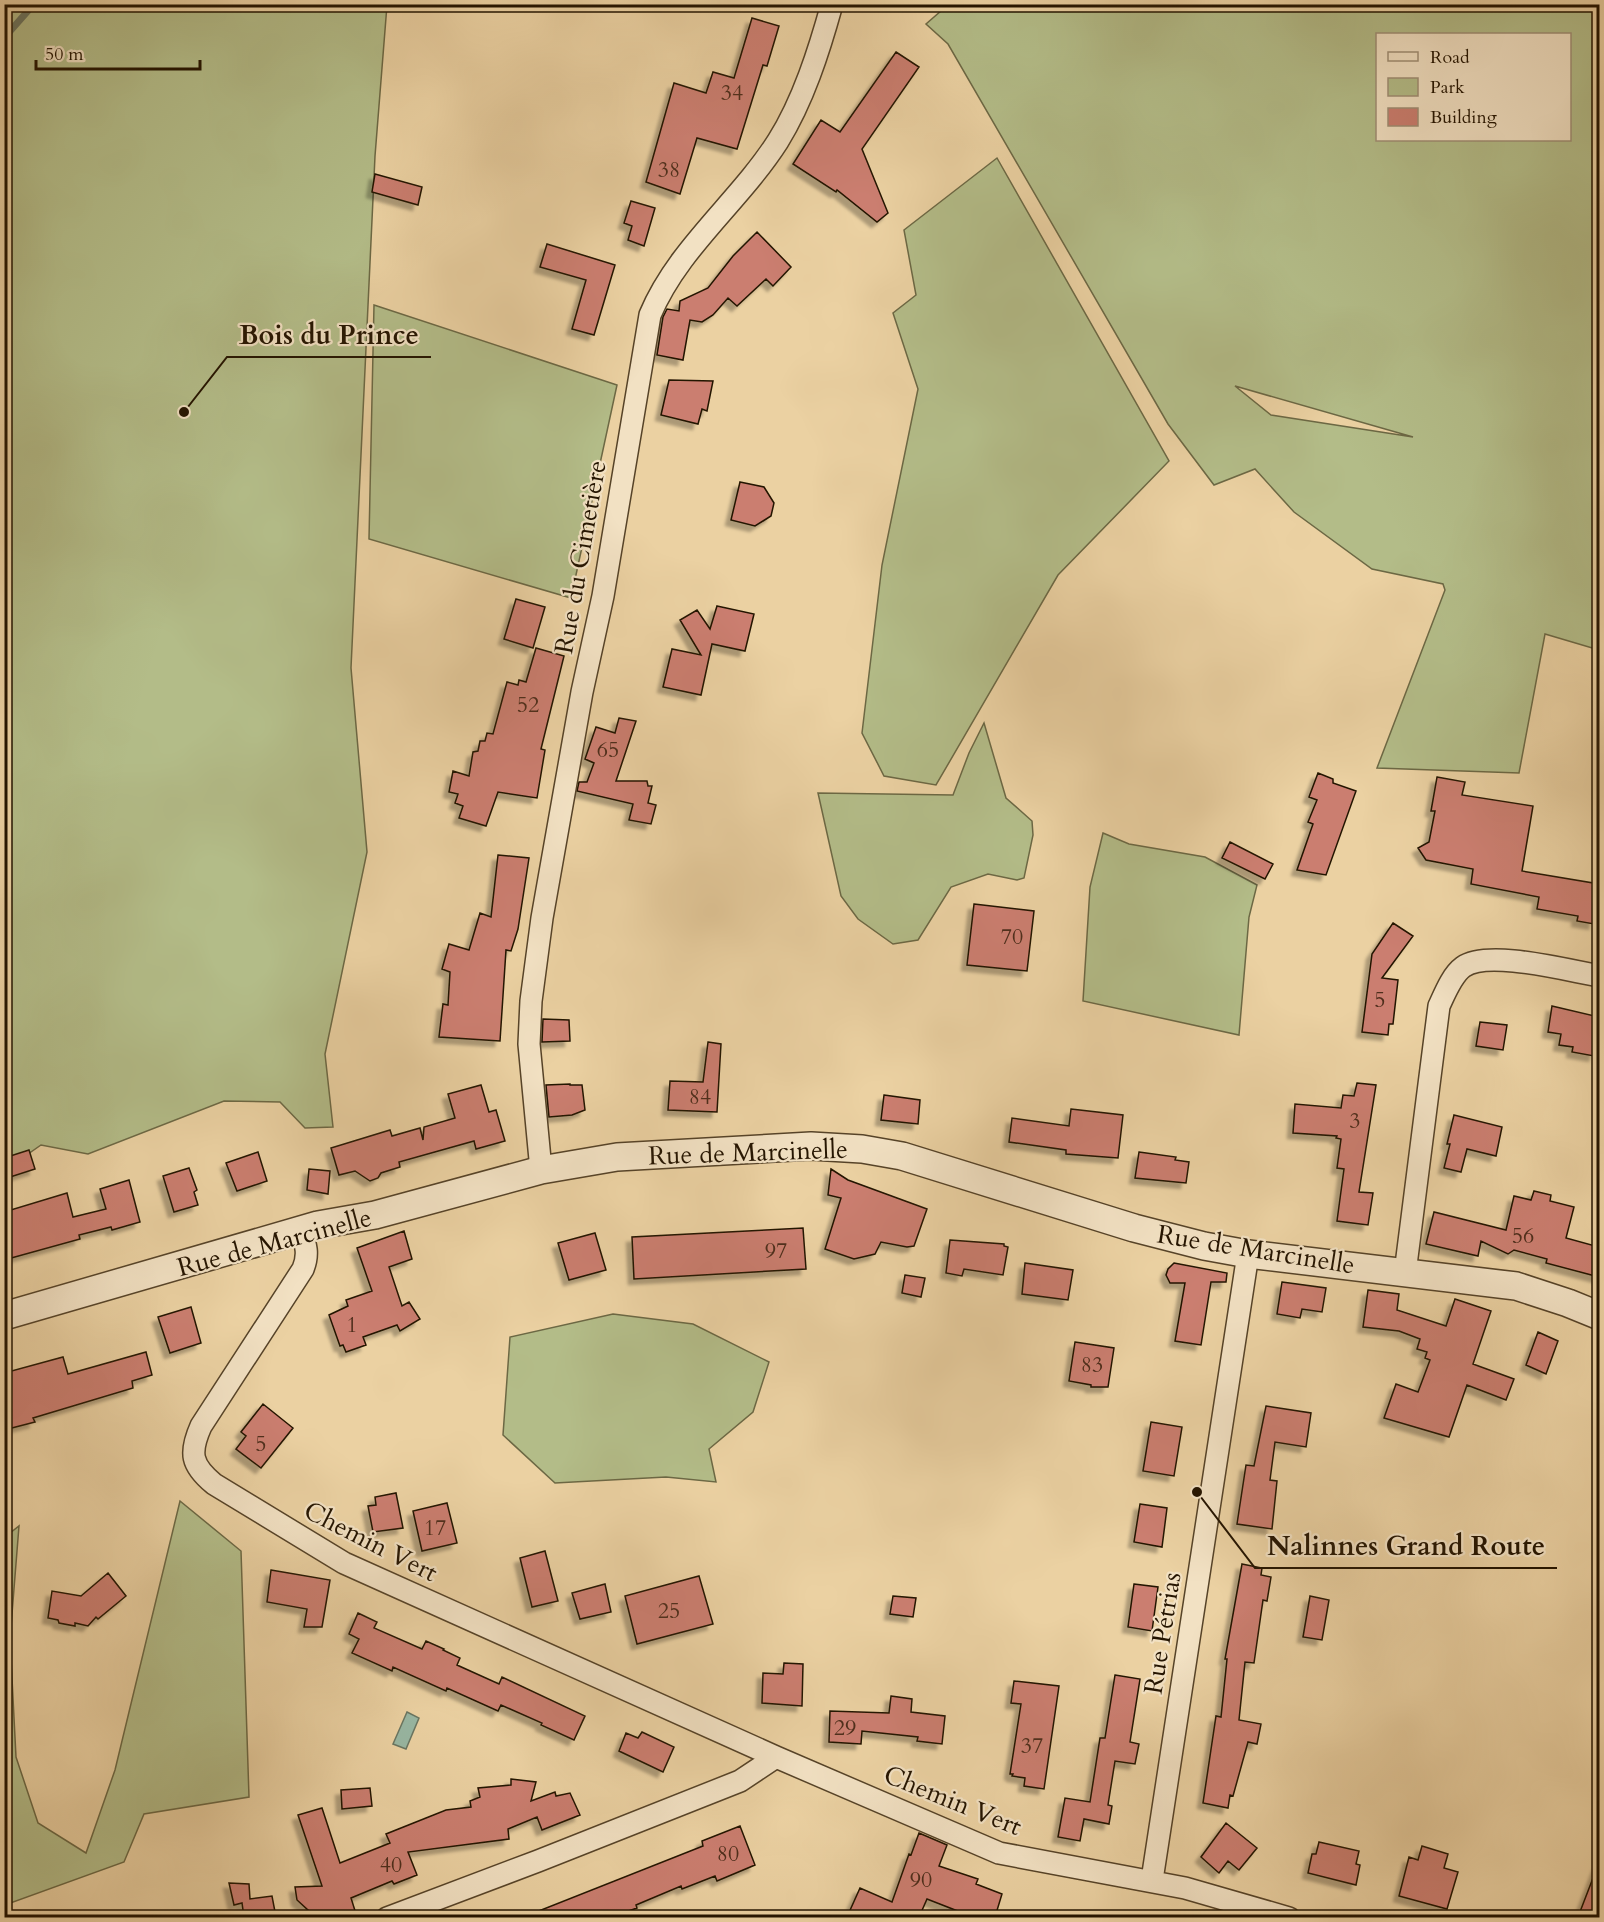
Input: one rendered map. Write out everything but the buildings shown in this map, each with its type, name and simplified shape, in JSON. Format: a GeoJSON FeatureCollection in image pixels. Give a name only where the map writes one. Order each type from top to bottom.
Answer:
{"type":"FeatureCollection","features":[{"type":"Feature","properties":{"kind":"street","name":"Rue du Cimetière"},"geometry":{"type":"LineString","coordinates":[[541,1170],[529,1044],[533,989],[582,692],[603,597],[650,315],[659,294],[673,272],[778,141],[799,100],[832,4]]}},
{"type":"Feature","properties":{"kind":"street"},"geometry":{"type":"LineString","coordinates":[[1405,1273],[1439,1006],[1450,983],[1463,967],[1478,960],[1510,960],[1599,976]]}},
{"type":"Feature","properties":{"kind":"street","name":"Rue de Marcinelle"},"geometry":{"type":"LineString","coordinates":[[4,1316],[301,1231],[375,1215],[541,1170],[602,1159],[694,1151],[811,1146],[862,1149],[915,1159],[1149,1232],[1204,1246],[1248,1254],[1525,1288],[1599,1316]]}},
{"type":"Feature","properties":{"kind":"street","name":"Chemin Vert"},"geometry":{"type":"LineString","coordinates":[[301,1231],[307,1247],[307,1258],[303,1269],[197,1433],[193,1452],[195,1464],[202,1475],[344,1563],[776,1757],[999,1853],[1152,1880]]}},
{"type":"Feature","properties":{"kind":"street","name":"Rue Pétrias"},"geometry":{"type":"LineString","coordinates":[[1152,1880],[1248,1254]]}},
{"type":"Feature","properties":{"kind":"street"},"geometry":{"type":"LineString","coordinates":[[387,1917],[538,1861],[740,1781],[776,1757]]}},
{"type":"Feature","properties":{"kind":"street"},"geometry":{"type":"LineString","coordinates":[[1152,1880],[1185,1887],[1289,1917]]}},
{"type":"Feature","properties":{"kind":"green space"},"geometry":{"type":"Polygon","coordinates":[[[949,4],[1599,5],[1599,650],[1545,634],[1519,773],[1377,768],[1445,590],[1443,584],[1372,569],[1294,512],[1255,469],[1214,485],[1168,424],[948,44],[926,24],[949,4]],[[1235,386],[1271,415],[1413,437],[1235,386]]]}},
{"type":"Feature","properties":{"kind":"green space"},"geometry":{"type":"Polygon","coordinates":[[[5,5],[387,5],[375,156],[351,668],[367,852],[325,1054],[333,1127],[305,1128],[280,1102],[224,1101],[88,1154],[41,1145],[21,1159],[5,1177],[5,5]]]}},
{"type":"Feature","properties":{"kind":"green space"},"geometry":{"type":"Polygon","coordinates":[[[997,158],[1169,461],[1058,575],[936,785],[884,776],[862,733],[882,565],[918,389],[893,313],[916,295],[904,230],[997,158]]]}},
{"type":"Feature","properties":{"kind":"green space"},"geometry":{"type":"Polygon","coordinates":[[[374,305],[617,385],[571,598],[369,539],[374,305]]]}},
{"type":"Feature","properties":{"kind":"green space"},"geometry":{"type":"Polygon","coordinates":[[[984,723],[1006,798],[1032,821],[1033,835],[1024,878],[1017,880],[988,874],[951,887],[918,940],[893,944],[858,919],[841,896],[818,793],[953,795],[969,753],[984,723]]]}},
{"type":"Feature","properties":{"kind":"green space"},"geometry":{"type":"Polygon","coordinates":[[[1103,833],[1129,844],[1205,857],[1257,885],[1249,917],[1239,1035],[1083,1001],[1090,887],[1103,833]]]}},
{"type":"Feature","properties":{"kind":"green space"},"geometry":{"type":"Polygon","coordinates":[[[613,1314],[693,1324],[769,1362],[753,1412],[709,1449],[716,1482],[666,1477],[555,1483],[503,1435],[510,1337],[613,1314]]]}},
{"type":"Feature","properties":{"kind":"green space"},"geometry":{"type":"Polygon","coordinates":[[[180,1501],[241,1551],[249,1797],[144,1814],[124,1862],[5,1905],[5,1537],[19,1526],[10,1639],[16,1757],[38,1823],[86,1853],[115,1770],[180,1501]]]}},
{"type":"Feature","properties":{"kind":"shaded area"},"geometry":{"type":"Polygon","coordinates":[[[407,1712],[419,1718],[406,1749],[393,1744],[407,1712]]]}},
{"type":"Feature","properties":{"kind":"waterway"},"geometry":{"type":"LineString","coordinates":[[4,38],[34,4]]}},
{"type":"Feature","properties":{"kind":"place","name":"Bois du Prince"},"geometry":{"type":"Point","coordinates":[184,412]}},
{"type":"Feature","properties":{"kind":"place","name":"Nalinnes Grand Route"},"geometry":{"type":"Point","coordinates":[1197,1492]}}]}
